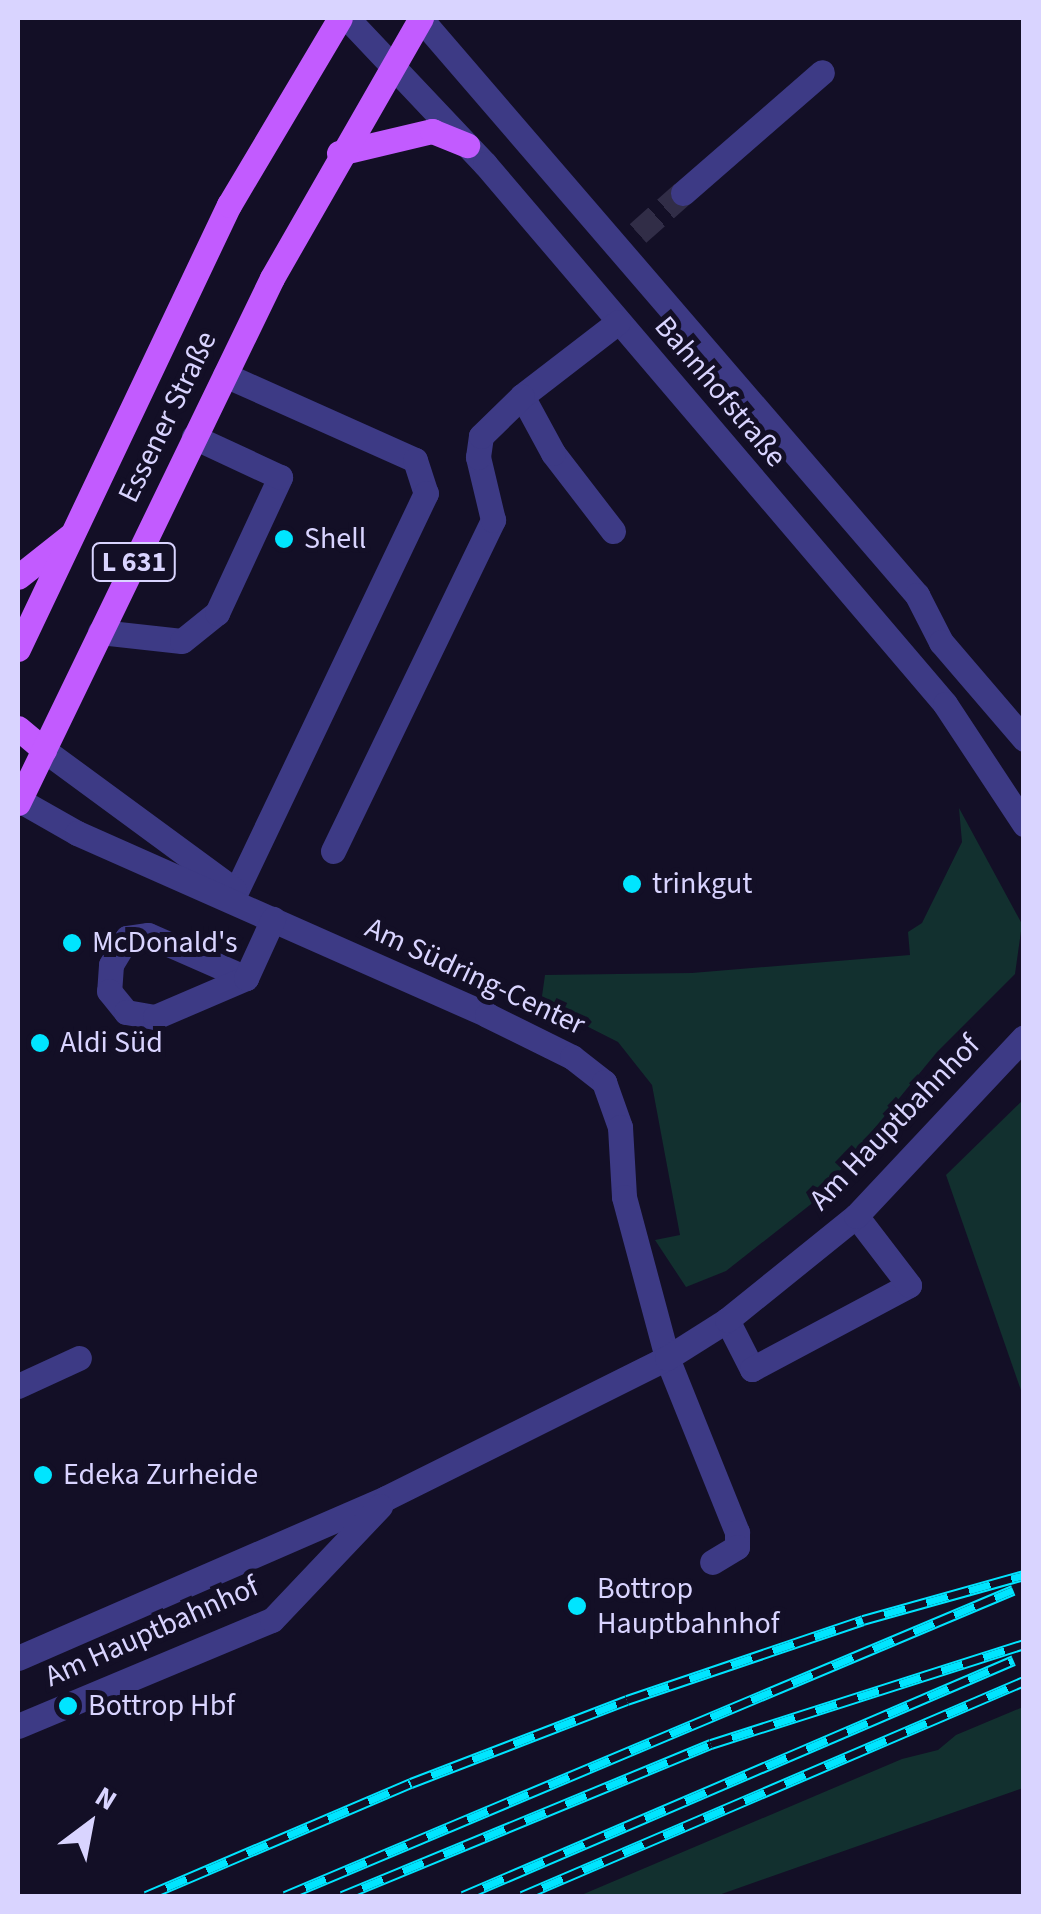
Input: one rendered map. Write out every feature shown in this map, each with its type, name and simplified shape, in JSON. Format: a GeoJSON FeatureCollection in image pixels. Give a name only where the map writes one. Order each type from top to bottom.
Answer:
{"type":"FeatureCollection","features":[{"type":"Feature","properties":{"kind":"main road","name":"Essener Straße"},"geometry":{"type":"LineString","coordinates":[[18,649],[78,530],[229,205],[340,18]]}},
{"type":"Feature","properties":{"kind":"main road","name":"L 631"},"geometry":{"type":"LineString","coordinates":[[394,72],[420,18]]}},
{"type":"Feature","properties":{"kind":"main road","name":"Essener Straße"},"geometry":{"type":"LineString","coordinates":[[18,800],[224,375],[339,153],[394,72]]}},
{"type":"Feature","properties":{"kind":"main road"},"geometry":{"type":"LineString","coordinates":[[339,153],[432,131],[467,145]]}},
{"type":"Feature","properties":{"kind":"main road"},"geometry":{"type":"LineString","coordinates":[[18,577],[78,530]]}},
{"type":"Feature","properties":{"kind":"main road"},"geometry":{"type":"LineString","coordinates":[[18,728],[44,750]]}},
{"type":"Feature","properties":{"kind":"street","name":"Bahnhofstraße"},"geometry":{"type":"LineString","coordinates":[[347,18],[467,145],[945,704],[1024,824]]}},
{"type":"Feature","properties":{"kind":"street","name":"Bahnhofstraße"},"geometry":{"type":"LineString","coordinates":[[420,18],[629,241],[917,595],[941,642],[1024,739]]}},
{"type":"Feature","properties":{"kind":"street"},"geometry":{"type":"LineString","coordinates":[[683,193],[822,72]]}},
{"type":"Feature","properties":{"kind":"street"},"geometry":{"type":"LineString","coordinates":[[334,851],[493,520],[478,457],[482,436],[522,396],[618,322]]}},
{"type":"Feature","properties":{"kind":"street"},"geometry":{"type":"LineString","coordinates":[[224,375],[415,460],[426,494],[236,892]]}},
{"type":"Feature","properties":{"kind":"street"},"geometry":{"type":"LineString","coordinates":[[522,396],[553,453],[613,531]]}},
{"type":"Feature","properties":{"kind":"street"},"geometry":{"type":"LineString","coordinates":[[100,632],[182,641],[217,613],[280,477],[194,437]]}},
{"type":"Feature","properties":{"kind":"street","name":"Am Südring-Center"},"geometry":{"type":"LineString","coordinates":[[44,750],[273,919]]}},
{"type":"Feature","properties":{"kind":"street","name":"Am Südring-Center"},"geometry":{"type":"LineString","coordinates":[[18,800],[77,834],[385,969],[572,1057],[604,1082],[620,1127],[624,1197],[667,1358]]}},
{"type":"Feature","properties":{"kind":"street"},"geometry":{"type":"LineString","coordinates":[[246,978],[148,936],[127,938],[111,965],[109,991],[126,1012],[155,1017],[246,978],[273,919]]}},
{"type":"Feature","properties":{"kind":"street","name":"Am Hauptbahnhof"},"geometry":{"type":"LineString","coordinates":[[18,1658],[386,1498],[667,1358],[727,1320],[856,1216],[1024,1036]]}},
{"type":"Feature","properties":{"kind":"street"},"geometry":{"type":"LineString","coordinates":[[727,1320],[752,1369],[910,1284],[856,1216]]}},
{"type":"Feature","properties":{"kind":"street"},"geometry":{"type":"LineString","coordinates":[[18,1386],[79,1358]]}},
{"type":"Feature","properties":{"kind":"street"},"geometry":{"type":"LineString","coordinates":[[667,1358],[737,1532],[736,1547],[712,1562]]}},
{"type":"Feature","properties":{"kind":"street","name":"Am Hauptbahnhof"},"geometry":{"type":"LineString","coordinates":[[18,1726],[272,1620],[386,1498]]}},
{"type":"Feature","properties":{"kind":"green space"},"geometry":{"type":"Polygon","coordinates":[[[959,808],[1022,924],[1015,974],[937,1052],[815,1201],[726,1271],[686,1287],[655,1240],[680,1235],[652,1085],[618,1042],[541,1003],[545,975],[692,973],[910,955],[908,932],[922,923],[962,842],[959,808]]]}},
{"type":"Feature","properties":{"kind":"green space"},"geometry":{"type":"Polygon","coordinates":[[[1023,1100],[1023,1396],[946,1175],[1023,1100]]]}},
{"type":"Feature","properties":{"kind":"green space"},"geometry":{"type":"Polygon","coordinates":[[[1023,1707],[1023,1788],[716,1896],[579,1896],[902,1759],[938,1750],[956,1735],[1023,1707]]]}},
{"type":"Feature","properties":{"kind":"tunnel"},"geometry":{"type":"LineString","coordinates":[[638,233],[683,193]]}},
{"type":"Feature","properties":{"kind":"railway"},"geometry":{"type":"LineString","coordinates":[[146,1896],[411,1783],[627,1700],[863,1620],[1024,1575]]}},
{"type":"Feature","properties":{"kind":"railway"},"geometry":{"type":"LineString","coordinates":[[285,1896],[1013,1590]]}},
{"type":"Feature","properties":{"kind":"railway"},"geometry":{"type":"LineString","coordinates":[[342,1896],[711,1744],[1024,1644]]}},
{"type":"Feature","properties":{"kind":"railway"},"geometry":{"type":"LineString","coordinates":[[463,1896],[1014,1660]]}},
{"type":"Feature","properties":{"kind":"railway"},"geometry":{"type":"LineString","coordinates":[[522,1896],[1024,1681]]}},
{"type":"Feature","properties":{"kind":"place","name":"Shell"},"geometry":{"type":"Point","coordinates":[284,539]}},
{"type":"Feature","properties":{"kind":"place","name":"trinkgut"},"geometry":{"type":"Point","coordinates":[632,884]}},
{"type":"Feature","properties":{"kind":"place","name":"McDonald's"},"geometry":{"type":"Point","coordinates":[72,943]}},
{"type":"Feature","properties":{"kind":"place","name":"Aldi Süd"},"geometry":{"type":"Point","coordinates":[40,1043]}},
{"type":"Feature","properties":{"kind":"place","name":"Edeka Zurheide"},"geometry":{"type":"Point","coordinates":[43,1475]}},
{"type":"Feature","properties":{"kind":"place","name":"Bottrop Hauptbahnhof"},"geometry":{"type":"Point","coordinates":[577,1606]}},
{"type":"Feature","properties":{"kind":"place","name":"Bottrop Hbf"},"geometry":{"type":"Point","coordinates":[68,1706]}}]}
